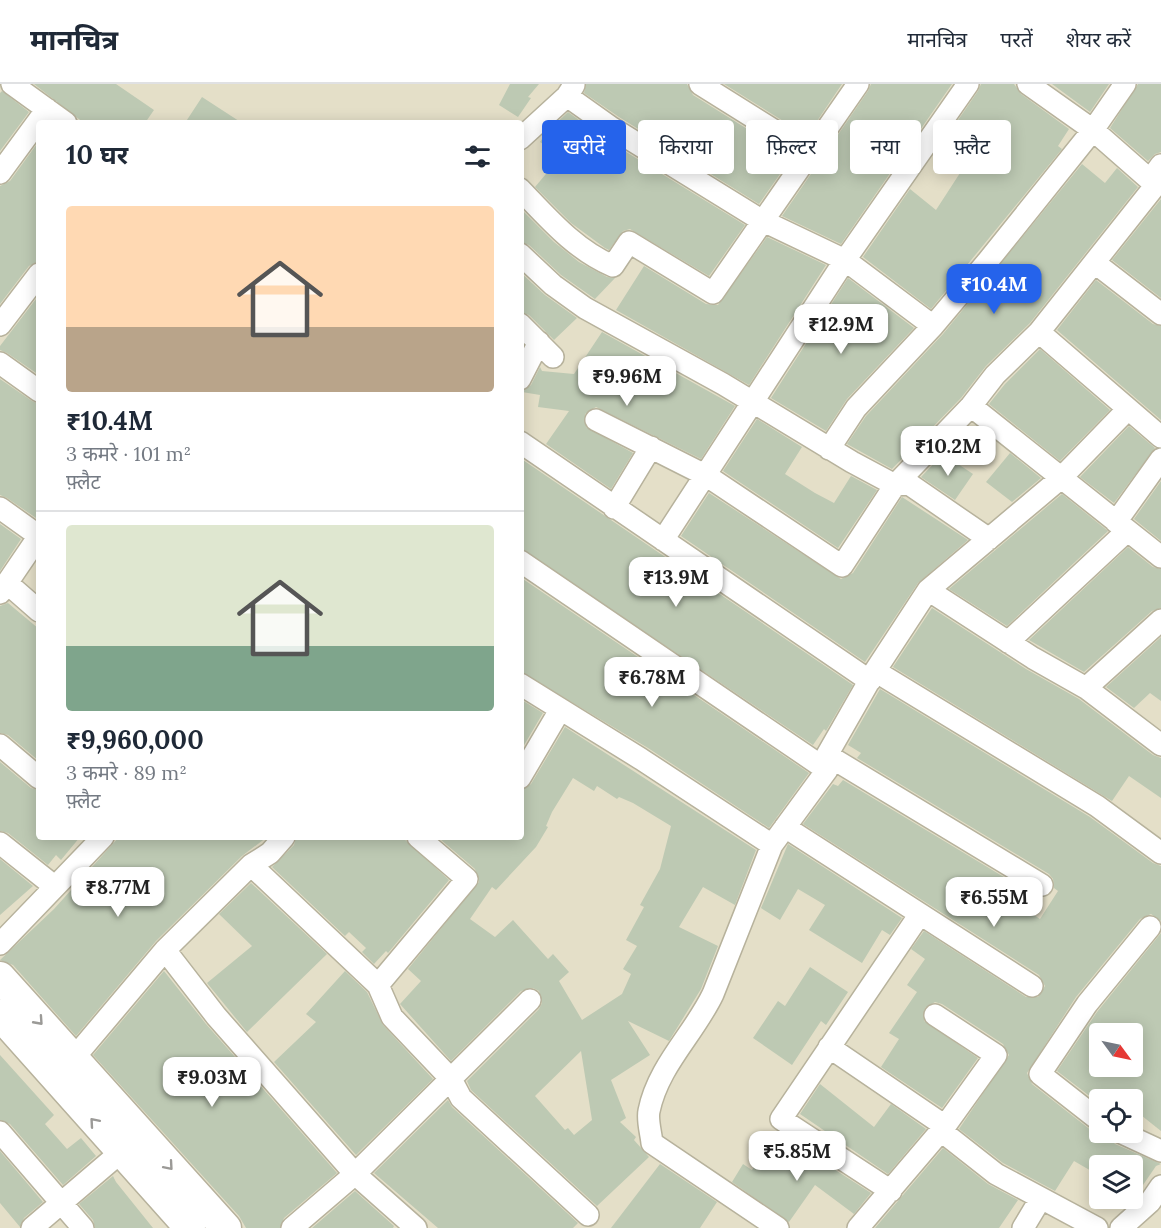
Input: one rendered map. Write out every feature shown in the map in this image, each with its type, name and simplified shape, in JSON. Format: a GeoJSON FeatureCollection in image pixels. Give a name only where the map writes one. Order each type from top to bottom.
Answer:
{"type":"FeatureCollection","features":[{"type":"Feature","properties":{"kind":"street"},"geometry":{"type":"LineString","coordinates":[[12,84],[62,120]]}},
{"type":"Feature","properties":{"kind":"street"},"geometry":{"type":"LineString","coordinates":[[700,84],[757,120]]}},
{"type":"Feature","properties":{"kind":"street"},"geometry":{"type":"LineString","coordinates":[[833,120],[858,84]]}},
{"type":"Feature","properties":{"kind":"street"},"geometry":{"type":"LineString","coordinates":[[663,540],[707,476],[845,260],[968,84]]}},
{"type":"Feature","properties":{"kind":"street"},"geometry":{"type":"LineString","coordinates":[[596,420],[707,476],[842,566],[895,485],[971,406],[995,375],[1038,332],[1095,263],[1157,181],[1093,130],[1028,84]]}},
{"type":"Feature","properties":{"kind":"street"},"geometry":{"type":"LineString","coordinates":[[829,449],[856,408],[933,326],[1093,130],[1125,84]]}},
{"type":"Feature","properties":{"kind":"street"},"geometry":{"type":"LineString","coordinates":[[524,136],[571,90],[612,128],[761,220],[845,260],[933,326]]}},
{"type":"Feature","properties":{"kind":"street"},"geometry":{"type":"LineString","coordinates":[[40,120],[47,110]]}},
{"type":"Feature","properties":{"kind":"street"},"geometry":{"type":"LineString","coordinates":[[0,173],[36,125]]}},
{"type":"Feature","properties":{"kind":"street"},"geometry":{"type":"LineString","coordinates":[[524,193],[558,229],[592,257],[613,266],[629,242],[713,293],[795,174]]}},
{"type":"Feature","properties":{"kind":"street"},"geometry":{"type":"LineString","coordinates":[[524,258],[554,285],[585,308],[723,384],[753,405],[895,485],[909,484],[989,538]]}},
{"type":"Feature","properties":{"kind":"street"},"geometry":{"type":"LineString","coordinates":[[1095,263],[1161,314]]}},
{"type":"Feature","properties":{"kind":"street"},"geometry":{"type":"LineString","coordinates":[[0,325],[36,279]]}},
{"type":"Feature","properties":{"kind":"street"},"geometry":{"type":"LineString","coordinates":[[524,328],[546,350],[524,375]]}},
{"type":"Feature","properties":{"kind":"street"},"geometry":{"type":"LineString","coordinates":[[1038,332],[1161,437]]}},
{"type":"Feature","properties":{"kind":"street"},"geometry":{"type":"LineString","coordinates":[[0,363],[36,389]]}},
{"type":"Feature","properties":{"kind":"street"},"geometry":{"type":"LineString","coordinates":[[971,406],[1161,557]]}},
{"type":"Feature","properties":{"kind":"street"},"geometry":{"type":"LineString","coordinates":[[778,1228],[652,1143],[648,1113],[666,1066],[703,1015],[772,845],[827,762],[872,676],[928,590],[1061,478],[1128,409]]}},
{"type":"Feature","properties":{"kind":"street"},"geometry":{"type":"LineString","coordinates":[[524,445],[614,508],[872,676],[1097,806],[1161,853]]}},
{"type":"Feature","properties":{"kind":"street"},"geometry":{"type":"LineString","coordinates":[[614,508],[651,447]]}},
{"type":"Feature","properties":{"kind":"street"},"geometry":{"type":"LineString","coordinates":[[1008,642],[1121,527],[1161,459]]}},
{"type":"Feature","properties":{"kind":"street"},"geometry":{"type":"LineString","coordinates":[[0,508],[36,534]]}},
{"type":"Feature","properties":{"kind":"street"},"geometry":{"type":"LineString","coordinates":[[36,540],[4,588],[36,609]]}},
{"type":"Feature","properties":{"kind":"street"},"geometry":{"type":"LineString","coordinates":[[524,564],[827,762],[1042,885]]}},
{"type":"Feature","properties":{"kind":"street"},"geometry":{"type":"LineString","coordinates":[[928,590],[1008,642],[1086,688],[1160,743]]}},
{"type":"Feature","properties":{"kind":"street"},"geometry":{"type":"LineString","coordinates":[[1086,688],[1161,620]]}},
{"type":"Feature","properties":{"kind":"street"},"geometry":{"type":"LineString","coordinates":[[524,687],[641,759],[772,845]]}},
{"type":"Feature","properties":{"kind":"street"},"geometry":{"type":"LineString","coordinates":[[524,771],[561,711]]}},
{"type":"Feature","properties":{"kind":"street"},"geometry":{"type":"LineString","coordinates":[[0,745],[36,775]]}},
{"type":"Feature","properties":{"kind":"street"},"geometry":{"type":"LineString","coordinates":[[785,827],[1032,986]]}},
{"type":"Feature","properties":{"kind":"street"},"geometry":{"type":"LineString","coordinates":[[0,944],[100,840]]}},
{"type":"Feature","properties":{"kind":"street"},"geometry":{"type":"LineString","coordinates":[[73,1059],[165,951],[251,865],[270,853],[281,840]]}},
{"type":"Feature","properties":{"kind":"street"},"geometry":{"type":"LineString","coordinates":[[378,985],[467,879],[422,840]]}},
{"type":"Feature","properties":{"kind":"street"},"geometry":{"type":"LineString","coordinates":[[0,843],[54,886]]}},
{"type":"Feature","properties":{"kind":"street"},"geometry":{"type":"LineString","coordinates":[[251,865],[378,985],[392,1017],[451,1079],[461,1098],[588,1215]]}},
{"type":"Feature","properties":{"kind":"street"},"geometry":{"type":"LineString","coordinates":[[891,1191],[781,1119],[920,914]]}},
{"type":"Feature","properties":{"kind":"street"},"geometry":{"type":"LineString","coordinates":[[1089,1112],[1040,1074],[1087,1004],[1150,927]]}},
{"type":"Feature","properties":{"kind":"street"},"geometry":{"type":"LineString","coordinates":[[165,951],[216,1016],[355,1174],[416,1228]]}},
{"type":"Feature","properties":{"kind":"street"},"geometry":{"type":"LineString","coordinates":[[0,977],[73,1059],[190,1228]]}},
{"type":"Feature","properties":{"kind":"street"},"geometry":{"type":"LineString","coordinates":[[292,1228],[355,1174],[530,1000]]}},
{"type":"Feature","properties":{"kind":"street"},"geometry":{"type":"LineString","coordinates":[[0,1015],[129,1140],[226,1228]]}},
{"type":"Feature","properties":{"kind":"street"},"geometry":{"type":"LineString","coordinates":[[858,1228],[942,1128],[996,1055],[935,1015]]}},
{"type":"Feature","properties":{"kind":"street"},"geometry":{"type":"LineString","coordinates":[[829,1047],[942,1128],[996,1174],[1097,1228]]}},
{"type":"Feature","properties":{"kind":"street"},"geometry":{"type":"LineString","coordinates":[[0,1132],[83,1228]]}},
{"type":"Feature","properties":{"kind":"street"},"geometry":{"type":"LineString","coordinates":[[32,1228],[129,1140]]}},
{"type":"Feature","properties":{"kind":"street"},"geometry":{"type":"LineString","coordinates":[[1143,1143],[1161,1151]]}},
{"type":"Feature","properties":{"kind":"street"},"geometry":{"type":"LineString","coordinates":[[1121,1228],[1150,1202],[1161,1186]]}},
{"type":"Feature","properties":{"kind":"street"},"geometry":{"type":"LineString","coordinates":[[1023,1228],[1041,1198]]}},
{"type":"Feature","properties":{"kind":"building"},"geometry":{"type":"Polygon","coordinates":[[[34,84],[116,84],[154,110],[147,120],[80,120],[34,84]]]}},
{"type":"Feature","properties":{"kind":"building"},"geometry":{"type":"Polygon","coordinates":[[[510,84],[539,84],[528,97],[531,98],[518,117],[499,105],[510,84]]]}},
{"type":"Feature","properties":{"kind":"building"},"geometry":{"type":"Polygon","coordinates":[[[586,84],[687,84],[693,95],[733,120],[638,120],[638,129],[584,93],[586,84]]]}},
{"type":"Feature","properties":{"kind":"building"},"geometry":{"type":"Polygon","coordinates":[[[724,84],[842,84],[818,120],[781,120],[724,84]]]}},
{"type":"Feature","properties":{"kind":"building"},"geometry":{"type":"Polygon","coordinates":[[[871,84],[952,84],[921,129],[921,120],[850,120],[850,174],[890,174],[841,244],[782,216],[811,174],[838,174],[838,135],[871,84]]]}},
{"type":"Feature","properties":{"kind":"building"},"geometry":{"type":"Polygon","coordinates":[[[981,84],[1014,84],[1021,94],[1069,129],[1058,146],[1062,149],[931,309],[863,257],[910,189],[936,210],[959,174],[1011,174],[1011,120],[958,120],[981,84]]]}},
{"type":"Feature","properties":{"kind":"building"},"geometry":{"type":"Polygon","coordinates":[[[1052,84],[1109,84],[1090,112],[1052,84]]]}},
{"type":"Feature","properties":{"kind":"building"},"geometry":{"type":"Polygon","coordinates":[[[1138,84],[1161,84],[1161,152],[1148,161],[1110,128],[1138,84]]]}},
{"type":"Feature","properties":{"kind":"building"},"geometry":{"type":"Polygon","coordinates":[[[2,91],[29,112],[0,151],[0,93],[2,91]]]}},
{"type":"Feature","properties":{"kind":"building"},"geometry":{"type":"Polygon","coordinates":[[[202,97],[237,120],[187,120],[202,97]]]}},
{"type":"Feature","properties":{"kind":"building"},"geometry":{"type":"Polygon","coordinates":[[[568,112],[579,120],[560,120],[568,112]]]}},
{"type":"Feature","properties":{"kind":"building"},"geometry":{"type":"Polygon","coordinates":[[[734,121],[746,128],[746,174],[780,174],[759,204],[711,174],[734,174],[734,121]]]}},
{"type":"Feature","properties":{"kind":"building"},"geometry":{"type":"Polygon","coordinates":[[[36,145],[36,262],[29,266],[0,304],[0,186],[10,181],[36,145]]]}},
{"type":"Feature","properties":{"kind":"building"},"geometry":{"type":"Polygon","coordinates":[[[626,152],[638,159],[638,174],[662,174],[745,225],[709,276],[630,229],[623,231],[609,250],[605,248],[571,223],[535,187],[546,174],[626,174],[626,152]]]}},
{"type":"Feature","properties":{"kind":"building"},"geometry":{"type":"Polygon","coordinates":[[[1082,164],[1105,183],[1117,168],[1138,187],[1030,323],[986,366],[961,398],[892,469],[847,444],[866,416],[943,334],[1082,164]]]}},
{"type":"Feature","properties":{"kind":"building"},"geometry":{"type":"Polygon","coordinates":[[[1161,199],[1161,298],[1112,260],[1161,199]]]}},
{"type":"Feature","properties":{"kind":"building"},"geometry":{"type":"Polygon","coordinates":[[[524,212],[554,242],[579,262],[607,277],[615,278],[595,299],[561,275],[529,245],[524,243],[524,212]]]}},
{"type":"Feature","properties":{"kind":"building"},"geometry":{"type":"Polygon","coordinates":[[[767,237],[826,265],[749,385],[616,310],[644,266],[706,304],[718,305],[767,237]]]}},
{"type":"Feature","properties":{"kind":"building"},"geometry":{"type":"Polygon","coordinates":[[[524,276],[545,295],[577,318],[554,340],[529,315],[524,313],[524,276]]]}},
{"type":"Feature","properties":{"kind":"building"},"geometry":{"type":"Polygon","coordinates":[[[848,278],[914,328],[847,399],[826,431],[771,398],[848,278]]]}},
{"type":"Feature","properties":{"kind":"building"},"geometry":{"type":"Polygon","coordinates":[[[1096,280],[1153,324],[1161,326],[1161,420],[1057,330],[1096,280]]]}},
{"type":"Feature","properties":{"kind":"building"},"geometry":{"type":"Polygon","coordinates":[[[36,299],[36,373],[0,350],[0,346],[36,299]]]}},
{"type":"Feature","properties":{"kind":"building"},"geometry":{"type":"Polygon","coordinates":[[[602,332],[735,406],[701,459],[596,407],[585,414],[586,427],[633,453],[611,489],[546,444],[569,411],[538,407],[540,395],[524,392],[531,385],[540,367],[542,371],[574,374],[602,332]]]}},
{"type":"Feature","properties":{"kind":"building"},"geometry":{"type":"Polygon","coordinates":[[[1040,349],[1110,410],[1060,461],[989,404],[1005,384],[1040,349]]]}},
{"type":"Feature","properties":{"kind":"building"},"geometry":{"type":"Polygon","coordinates":[[[0,379],[36,403],[36,518],[0,495],[0,379]]]}},
{"type":"Feature","properties":{"kind":"building"},"geometry":{"type":"Polygon","coordinates":[[[757,419],[802,447],[785,474],[815,493],[834,503],[851,476],[877,490],[838,548],[723,471],[757,419]]]}},
{"type":"Feature","properties":{"kind":"building"},"geometry":{"type":"Polygon","coordinates":[[[1129,426],[1155,448],[1114,503],[1080,477],[1129,426]]]}},
{"type":"Feature","properties":{"kind":"building"},"geometry":{"type":"Polygon","coordinates":[[[1010,453],[1041,478],[1012,502],[986,482],[1010,453]]]}},
{"type":"Feature","properties":{"kind":"building"},"geometry":{"type":"Polygon","coordinates":[[[943,454],[973,474],[955,500],[921,477],[943,454]]]}},
{"type":"Feature","properties":{"kind":"building"},"geometry":{"type":"Polygon","coordinates":[[[524,461],[853,685],[826,731],[824,729],[813,745],[524,551],[524,461]]]}},
{"type":"Feature","properties":{"kind":"building"},"geometry":{"type":"Polygon","coordinates":[[[1161,481],[1161,541],[1134,519],[1161,481]]]}},
{"type":"Feature","properties":{"kind":"building"},"geometry":{"type":"Polygon","coordinates":[[[709,493],[841,579],[853,573],[902,497],[968,540],[918,583],[865,662],[681,536],[709,493]]]}},
{"type":"Feature","properties":{"kind":"building"},"geometry":{"type":"Polygon","coordinates":[[[1062,494],[1108,531],[1007,626],[949,589],[1062,494]]]}},
{"type":"Feature","properties":{"kind":"building"},"geometry":{"type":"Polygon","coordinates":[[[0,524],[21,539],[0,571],[0,524]]]}},
{"type":"Feature","properties":{"kind":"building"},"geometry":{"type":"Polygon","coordinates":[[[1128,547],[1153,567],[1161,569],[1161,608],[1152,611],[1084,672],[1029,640],[1128,547]]]}},
{"type":"Feature","properties":{"kind":"building"},"geometry":{"type":"Polygon","coordinates":[[[524,580],[809,773],[769,828],[648,748],[524,673],[524,580]]]}},
{"type":"Feature","properties":{"kind":"building"},"geometry":{"type":"Polygon","coordinates":[[[8,603],[36,626],[36,758],[8,735],[0,733],[0,606],[8,603]]]}},
{"type":"Feature","properties":{"kind":"building"},"geometry":{"type":"Polygon","coordinates":[[[932,608],[1026,669],[1079,699],[1153,755],[1161,758],[1161,798],[1129,776],[1112,801],[893,667],[932,608]]]}},
{"type":"Feature","properties":{"kind":"building"},"geometry":{"type":"Polygon","coordinates":[[[1161,637],[1161,701],[1150,693],[1134,708],[1106,687],[1161,637]]]}},
{"type":"Feature","properties":{"kind":"building"},"geometry":{"type":"Polygon","coordinates":[[[880,689],[1090,817],[1153,863],[1161,866],[1161,921],[1151,914],[1140,919],[1076,997],[1027,1073],[1032,1084],[1089,1129],[1089,1143],[1114,1143],[1140,1155],[1089,1155],[1089,1170],[1074,1161],[1055,1191],[1003,1163],[959,1129],[1009,1055],[1003,1044],[942,1004],[935,1002],[925,1008],[924,1021],[978,1058],[942,1108],[881,1067],[899,1039],[889,1033],[917,992],[907,985],[925,959],[911,949],[924,931],[1026,997],[1038,997],[1045,986],[1039,975],[803,824],[833,784],[838,786],[843,780],[1022,888],[1014,902],[1040,919],[1058,891],[1054,888],[1053,879],[1049,874],[857,758],[861,753],[848,745],[880,689]]]}},
{"type":"Feature","properties":{"kind":"building"},"geometry":{"type":"Polygon","coordinates":[[[524,701],[543,713],[524,745],[524,701]]]}},
{"type":"Feature","properties":{"kind":"building"},"geometry":{"type":"Polygon","coordinates":[[[565,727],[756,850],[735,905],[703,887],[679,927],[718,946],[701,989],[669,1041],[628,1021],[650,1055],[611,1080],[626,1118],[620,1122],[636,1137],[634,1140],[649,1157],[597,1206],[471,1090],[467,1081],[539,1009],[542,1003],[539,991],[533,988],[521,991],[451,1061],[400,1004],[421,981],[408,969],[479,882],[475,869],[441,840],[524,840],[524,788],[531,784],[565,727]],[[573,778],[552,812],[546,826],[548,827],[536,847],[496,890],[492,887],[470,919],[495,937],[513,920],[548,959],[553,954],[569,972],[559,981],[582,1020],[622,994],[631,974],[623,969],[637,946],[626,940],[644,907],[640,905],[660,869],[671,826],[633,803],[619,797],[617,799],[597,786],[594,791],[573,778]],[[581,1051],[535,1096],[565,1130],[568,1128],[574,1135],[592,1120],[581,1051]]]}},
{"type":"Feature","properties":{"kind":"building"},"geometry":{"type":"Polygon","coordinates":[[[0,762],[31,788],[36,789],[36,840],[78,840],[61,860],[56,855],[48,865],[8,833],[0,831],[0,762]]]}},
{"type":"Feature","properties":{"kind":"building"},"geometry":{"type":"Polygon","coordinates":[[[116,840],[263,840],[242,856],[156,941],[76,1036],[13,965],[0,960],[54,909],[116,840]]]}},
{"type":"Feature","properties":{"kind":"building"},"geometry":{"type":"Polygon","coordinates":[[[295,840],[405,840],[449,880],[388,953],[386,951],[374,964],[362,952],[366,948],[349,932],[345,936],[272,867],[294,845],[295,840]]]}},
{"type":"Feature","properties":{"kind":"building"},"geometry":{"type":"Polygon","coordinates":[[[788,844],[902,918],[890,935],[882,930],[862,963],[809,930],[825,905],[798,889],[780,920],[761,908],[788,844]]]}},
{"type":"Feature","properties":{"kind":"building"},"geometry":{"type":"Polygon","coordinates":[[[0,859],[33,886],[0,915],[0,859]]]}},
{"type":"Feature","properties":{"kind":"building"},"geometry":{"type":"Polygon","coordinates":[[[251,883],[327,954],[247,1032],[207,983],[252,946],[219,914],[251,883]]]}},
{"type":"Feature","properties":{"kind":"building"},"geometry":{"type":"Polygon","coordinates":[[[1161,933],[1161,1131],[1143,1117],[1143,1089],[1089,1089],[1089,1096],[1057,1071],[1089,1024],[1089,1077],[1143,1077],[1143,1023],[1090,1023],[1161,933]]]}},
{"type":"Feature","properties":{"kind":"building"},"geometry":{"type":"Polygon","coordinates":[[[810,967],[848,992],[826,1025],[821,1021],[792,1065],[753,1038],[778,1001],[785,1006],[810,967]]]}},
{"type":"Feature","properties":{"kind":"building"},"geometry":{"type":"Polygon","coordinates":[[[164,971],[206,1024],[337,1173],[284,1218],[280,1228],[246,1228],[239,1216],[93,1055],[164,971]]]}},
{"type":"Feature","properties":{"kind":"building"},"geometry":{"type":"Polygon","coordinates":[[[345,971],[367,992],[383,1025],[433,1079],[356,1155],[274,1062],[316,1022],[306,1014],[345,971]]]}},
{"type":"Feature","properties":{"kind":"building"},"geometry":{"type":"Polygon","coordinates":[[[0,1055],[54,1115],[45,1124],[67,1149],[81,1138],[96,1156],[63,1185],[10,1124],[0,1120],[0,1055]]]}},
{"type":"Feature","properties":{"kind":"building"},"geometry":{"type":"Polygon","coordinates":[[[820,1084],[874,1127],[891,1104],[926,1129],[888,1174],[800,1114],[820,1084]]]}},
{"type":"Feature","properties":{"kind":"building"},"geometry":{"type":"Polygon","coordinates":[[[448,1100],[452,1107],[578,1223],[573,1228],[438,1228],[374,1173],[448,1100]]]}},
{"type":"Feature","properties":{"kind":"building"},"geometry":{"type":"Polygon","coordinates":[[[789,1140],[871,1193],[854,1214],[815,1185],[789,1222],[732,1182],[743,1164],[752,1170],[760,1158],[772,1166],[789,1140]]]}},
{"type":"Feature","properties":{"kind":"building"},"geometry":{"type":"Polygon","coordinates":[[[943,1148],[988,1184],[1018,1200],[999,1228],[875,1228],[943,1148]]]}},
{"type":"Feature","properties":{"kind":"building"},"geometry":{"type":"Polygon","coordinates":[[[0,1151],[43,1202],[24,1218],[20,1227],[0,1203],[0,1151]]]}},
{"type":"Feature","properties":{"kind":"building"},"geometry":{"type":"Polygon","coordinates":[[[1143,1156],[1161,1164],[1156,1166],[1143,1185],[1143,1156]]]}},
{"type":"Feature","properties":{"kind":"building"},"geometry":{"type":"Polygon","coordinates":[[[660,1164],[717,1202],[700,1228],[611,1228],[660,1164]]]}},
{"type":"Feature","properties":{"kind":"building"},"geometry":{"type":"Polygon","coordinates":[[[113,1176],[153,1228],[95,1228],[93,1220],[79,1204],[113,1176]]]}},
{"type":"Feature","properties":{"kind":"building"},"geometry":{"type":"Polygon","coordinates":[[[355,1191],[394,1226],[393,1228],[312,1228],[355,1191]]]}}]}
